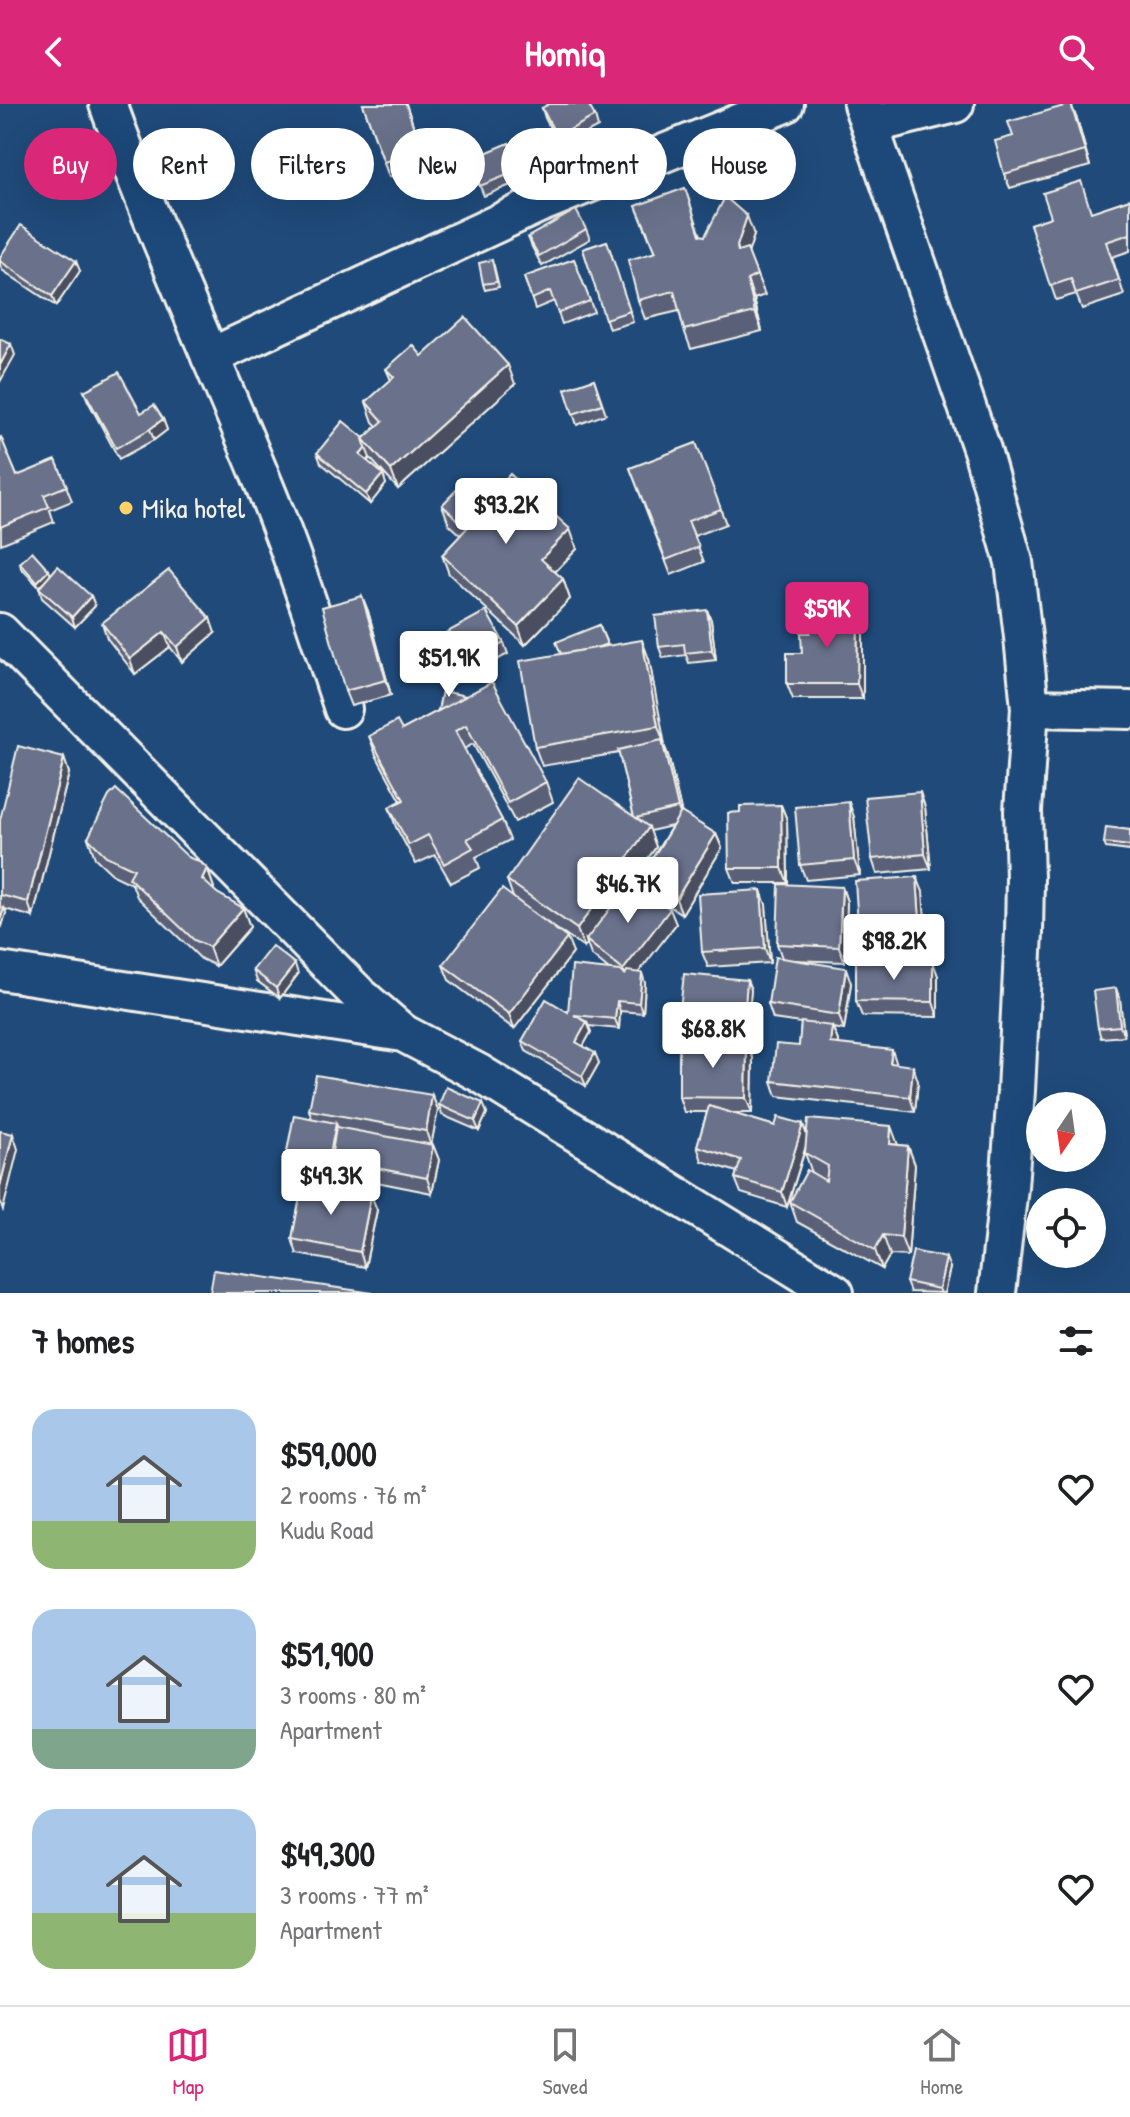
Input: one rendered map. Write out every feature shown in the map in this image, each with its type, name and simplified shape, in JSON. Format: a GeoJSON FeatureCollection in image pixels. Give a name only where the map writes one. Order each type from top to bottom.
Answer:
{"type":"FeatureCollection","features":[{"type":"Feature","properties":{"kind":"street"},"geometry":{"type":"LineString","coordinates":[[108,104],[135,178],[275,513],[307,596],[343,709]]}},
{"type":"Feature","properties":{"kind":"street"},"geometry":{"type":"LineString","coordinates":[[210,357],[539,204],[785,104]]}},
{"type":"Feature","properties":{"kind":"street"},"geometry":{"type":"LineString","coordinates":[[955,104],[866,114],[977,436],[1014,562],[1030,708],[1023,811],[1025,905],[1016,1091],[997,1293]]}},
{"type":"Feature","properties":{"kind":"street"},"geometry":{"type":"LineString","coordinates":[[0,632],[358,994],[403,1033],[479,1073],[835,1293]]}},
{"type":"Feature","properties":{"kind":"street"},"geometry":{"type":"LineString","coordinates":[[1030,708],[1130,710]]}},
{"type":"Feature","properties":{"kind":"street"},"geometry":{"type":"LineString","coordinates":[[0,971],[403,1033]]}},
{"type":"Feature","properties":{"kind":"building"},"geometry":{"type":"Polygon","coordinates":[[[363,104],[406,104],[414,128],[390,128],[390,160],[384,162],[363,104]]]}},
{"type":"Feature","properties":{"kind":"building"},"geometry":{"type":"Polygon","coordinates":[[[549,104],[588,104],[595,116],[573,128],[552,128],[542,108],[549,104]]]}},
{"type":"Feature","properties":{"kind":"building"},"geometry":{"type":"Polygon","coordinates":[[[1071,104],[1085,151],[1004,174],[995,141],[1013,136],[1008,122],[1071,104]]]}},
{"type":"Feature","properties":{"kind":"building"},"geometry":{"type":"Polygon","coordinates":[[[501,146],[501,178],[485,184],[485,153],[501,146]]]}},
{"type":"Feature","properties":{"kind":"building"},"geometry":{"type":"Polygon","coordinates":[[[1081,181],[1091,212],[1130,199],[1130,234],[1106,242],[1119,280],[1076,294],[1071,279],[1050,286],[1030,224],[1051,217],[1043,193],[1081,181]]]}},
{"type":"Feature","properties":{"kind":"building"},"geometry":{"type":"Polygon","coordinates":[[[683,189],[683,200],[689,200],[700,235],[705,236],[723,200],[728,200],[747,216],[737,246],[738,252],[747,249],[757,275],[747,280],[755,312],[684,330],[674,291],[638,300],[628,260],[656,252],[636,206],[652,200],[667,200],[667,195],[683,189]]]}},
{"type":"Feature","properties":{"kind":"building"},"geometry":{"type":"Polygon","coordinates":[[[576,210],[586,229],[539,256],[528,237],[576,210]]]}},
{"type":"Feature","properties":{"kind":"building"},"geometry":{"type":"Polygon","coordinates":[[[21,225],[76,261],[52,296],[0,261],[21,225]]]}},
{"type":"Feature","properties":{"kind":"building"},"geometry":{"type":"Polygon","coordinates":[[[607,241],[630,311],[605,319],[583,249],[607,241]]]}},
{"type":"Feature","properties":{"kind":"building"},"geometry":{"type":"Polygon","coordinates":[[[574,259],[590,301],[558,313],[550,291],[532,299],[524,277],[574,259]]]}},
{"type":"Feature","properties":{"kind":"building"},"geometry":{"type":"Polygon","coordinates":[[[492,260],[497,282],[483,284],[479,263],[492,260]]]}},
{"type":"Feature","properties":{"kind":"building"},"geometry":{"type":"Polygon","coordinates":[[[465,317],[508,365],[391,470],[363,439],[383,421],[366,402],[394,377],[386,369],[413,345],[422,356],[465,317]]]}},
{"type":"Feature","properties":{"kind":"building"},"geometry":{"type":"Polygon","coordinates":[[[0,339],[11,344],[0,365],[0,339]]]}},
{"type":"Feature","properties":{"kind":"building"},"geometry":{"type":"Polygon","coordinates":[[[119,372],[141,413],[154,405],[163,419],[116,448],[84,391],[119,372]]]}},
{"type":"Feature","properties":{"kind":"building"},"geometry":{"type":"Polygon","coordinates":[[[594,379],[602,404],[573,414],[565,389],[594,379]]]}},
{"type":"Feature","properties":{"kind":"building"},"geometry":{"type":"Polygon","coordinates":[[[343,421],[364,438],[366,448],[360,455],[383,474],[366,494],[317,453],[343,421]]]}},
{"type":"Feature","properties":{"kind":"building"},"geometry":{"type":"Polygon","coordinates":[[[0,438],[17,476],[56,460],[67,486],[44,495],[49,507],[0,527],[0,438]]]}},
{"type":"Feature","properties":{"kind":"building"},"geometry":{"type":"Polygon","coordinates":[[[696,443],[721,509],[688,521],[699,547],[666,560],[630,468],[696,443]]]}},
{"type":"Feature","properties":{"kind":"building"},"geometry":{"type":"Polygon","coordinates":[[[510,474],[570,529],[541,559],[563,579],[518,626],[442,555],[467,528],[442,505],[464,482],[485,501],[510,474]]]}},
{"type":"Feature","properties":{"kind":"building"},"geometry":{"type":"Polygon","coordinates":[[[32,551],[49,570],[37,582],[20,563],[32,551]]]}},
{"type":"Feature","properties":{"kind":"building"},"geometry":{"type":"Polygon","coordinates":[[[58,566],[91,596],[72,617],[39,588],[58,566]]]}},
{"type":"Feature","properties":{"kind":"building"},"geometry":{"type":"Polygon","coordinates":[[[169,570],[210,618],[177,647],[164,632],[130,659],[102,623],[169,570]]]}},
{"type":"Feature","properties":{"kind":"building"},"geometry":{"type":"Polygon","coordinates":[[[362,596],[386,680],[345,691],[322,607],[362,596]]]}},
{"type":"Feature","properties":{"kind":"building"},"geometry":{"type":"Polygon","coordinates":[[[810,609],[858,610],[857,684],[787,684],[787,653],[802,653],[801,633],[810,633],[810,609]]]}},
{"type":"Feature","properties":{"kind":"building"},"geometry":{"type":"Polygon","coordinates":[[[707,610],[712,650],[685,653],[684,644],[659,647],[655,616],[707,610]]]}},
{"type":"Feature","properties":{"kind":"building"},"geometry":{"type":"Polygon","coordinates":[[[486,611],[504,643],[440,678],[422,646],[486,611]]]}},
{"type":"Feature","properties":{"kind":"building"},"geometry":{"type":"Polygon","coordinates":[[[599,625],[607,644],[561,654],[556,642],[599,625]]]}},
{"type":"Feature","properties":{"kind":"building"},"geometry":{"type":"Polygon","coordinates":[[[642,640],[658,726],[535,747],[520,661],[642,640]]]}},
{"type":"Feature","properties":{"kind":"building"},"geometry":{"type":"Polygon","coordinates":[[[492,682],[546,782],[508,803],[466,725],[455,731],[502,820],[467,839],[473,848],[444,864],[428,835],[409,845],[389,807],[404,800],[369,736],[397,721],[402,730],[492,682]]]}},
{"type":"Feature","properties":{"kind":"building"},"geometry":{"type":"Polygon","coordinates":[[[442,691],[466,696],[438,711],[442,691]]]}},
{"type":"Feature","properties":{"kind":"building"},"geometry":{"type":"Polygon","coordinates":[[[662,740],[678,808],[636,818],[618,750],[662,740]]]}},
{"type":"Feature","properties":{"kind":"building"},"geometry":{"type":"Polygon","coordinates":[[[18,746],[64,758],[28,902],[0,895],[0,820],[18,746]]]}},
{"type":"Feature","properties":{"kind":"building"},"geometry":{"type":"Polygon","coordinates":[[[579,778],[649,827],[577,929],[507,880],[579,778]]]}},
{"type":"Feature","properties":{"kind":"building"},"geometry":{"type":"Polygon","coordinates":[[[116,789],[188,857],[207,868],[202,879],[217,893],[243,908],[209,947],[194,940],[129,878],[134,869],[106,856],[88,838],[109,796],[116,789]]]}},
{"type":"Feature","properties":{"kind":"building"},"geometry":{"type":"Polygon","coordinates":[[[920,792],[925,854],[872,859],[865,797],[920,792]]]}},
{"type":"Feature","properties":{"kind":"building"},"geometry":{"type":"Polygon","coordinates":[[[849,802],[854,860],[800,865],[795,807],[849,802]]]}},
{"type":"Feature","properties":{"kind":"building"},"geometry":{"type":"Polygon","coordinates":[[[781,805],[782,868],[729,868],[728,813],[740,812],[740,806],[781,805]]]}},
{"type":"Feature","properties":{"kind":"building"},"geometry":{"type":"Polygon","coordinates":[[[681,812],[716,834],[676,899],[641,877],[681,812]]]}},
{"type":"Feature","properties":{"kind":"building"},"geometry":{"type":"Polygon","coordinates":[[[1106,827],[1130,830],[1130,846],[1104,843],[1106,827]]]}},
{"type":"Feature","properties":{"kind":"building"},"geometry":{"type":"Polygon","coordinates":[[[917,877],[921,936],[859,940],[855,881],[917,877]]]}},
{"type":"Feature","properties":{"kind":"building"},"geometry":{"type":"Polygon","coordinates":[[[632,880],[670,909],[623,970],[586,940],[632,880]]]}},
{"type":"Feature","properties":{"kind":"building"},"geometry":{"type":"Polygon","coordinates":[[[779,884],[842,887],[839,947],[777,944],[779,884]]]}},
{"type":"Feature","properties":{"kind":"building"},"geometry":{"type":"Polygon","coordinates":[[[502,889],[567,938],[509,1014],[443,965],[502,889]]]}},
{"type":"Feature","properties":{"kind":"building"},"geometry":{"type":"Polygon","coordinates":[[[761,890],[765,948],[702,952],[698,894],[761,890]]]}},
{"type":"Feature","properties":{"kind":"building"},"geometry":{"type":"Polygon","coordinates":[[[272,946],[295,964],[276,988],[253,970],[272,946]]]}},
{"type":"Feature","properties":{"kind":"building"},"geometry":{"type":"Polygon","coordinates":[[[775,957],[846,968],[839,1015],[768,1004],[775,957]]]}},
{"type":"Feature","properties":{"kind":"building"},"geometry":{"type":"Polygon","coordinates":[[[856,961],[933,962],[933,1002],[856,1001],[856,961]]]}},
{"type":"Feature","properties":{"kind":"building"},"geometry":{"type":"Polygon","coordinates":[[[572,966],[620,971],[625,975],[627,971],[642,973],[639,1003],[617,1001],[615,1019],[574,1015],[587,1022],[576,1042],[595,1053],[582,1076],[522,1041],[546,999],[568,1012],[572,966]]]}},
{"type":"Feature","properties":{"kind":"building"},"geometry":{"type":"Polygon","coordinates":[[[684,974],[747,980],[743,1032],[699,1028],[700,1011],[680,1009],[684,974]]]}},
{"type":"Feature","properties":{"kind":"building"},"geometry":{"type":"Polygon","coordinates":[[[1116,988],[1120,1026],[1098,1028],[1093,991],[1116,988]]]}},
{"type":"Feature","properties":{"kind":"building"},"geometry":{"type":"Polygon","coordinates":[[[801,1022],[832,1026],[830,1043],[892,1050],[890,1063],[913,1066],[910,1097],[772,1081],[776,1044],[799,1046],[801,1022]]]}},
{"type":"Feature","properties":{"kind":"building"},"geometry":{"type":"Polygon","coordinates":[[[679,1041],[747,1043],[746,1098],[679,1097],[679,1041]]]}},
{"type":"Feature","properties":{"kind":"building"},"geometry":{"type":"Polygon","coordinates":[[[316,1075],[432,1095],[426,1131],[309,1110],[316,1075]]]}},
{"type":"Feature","properties":{"kind":"building"},"geometry":{"type":"Polygon","coordinates":[[[446,1087],[483,1103],[475,1121],[439,1105],[446,1087]]]}},
{"type":"Feature","properties":{"kind":"building"},"geometry":{"type":"Polygon","coordinates":[[[709,1106],[775,1126],[778,1117],[803,1124],[782,1192],[735,1178],[741,1160],[697,1146],[709,1106]]]}},
{"type":"Feature","properties":{"kind":"building"},"geometry":{"type":"Polygon","coordinates":[[[294,1115],[336,1123],[325,1180],[283,1172],[294,1115]]]}},
{"type":"Feature","properties":{"kind":"building"},"geometry":{"type":"Polygon","coordinates":[[[808,1119],[891,1126],[890,1144],[908,1146],[901,1237],[883,1235],[875,1250],[790,1202],[807,1170],[826,1181],[828,1166],[805,1153],[808,1119]]]}},
{"type":"Feature","properties":{"kind":"building"},"geometry":{"type":"Polygon","coordinates":[[[336,1127],[433,1145],[427,1178],[331,1159],[336,1127]]]}},
{"type":"Feature","properties":{"kind":"building"},"geometry":{"type":"Polygon","coordinates":[[[0,1131],[13,1134],[0,1186],[0,1131]]]}},
{"type":"Feature","properties":{"kind":"building"},"geometry":{"type":"Polygon","coordinates":[[[303,1181],[371,1195],[360,1252],[292,1239],[303,1181]]]}},
{"type":"Feature","properties":{"kind":"building"},"geometry":{"type":"Polygon","coordinates":[[[913,1251],[946,1258],[939,1289],[906,1282],[913,1251]]]}},
{"type":"Feature","properties":{"kind":"building"},"geometry":{"type":"Polygon","coordinates":[[[214,1270],[373,1293],[210,1293],[214,1270]]]}},
{"type":"Feature","properties":{"kind":"place","name":"Mika hotel"},"geometry":{"type":"Point","coordinates":[126,508]}}]}
